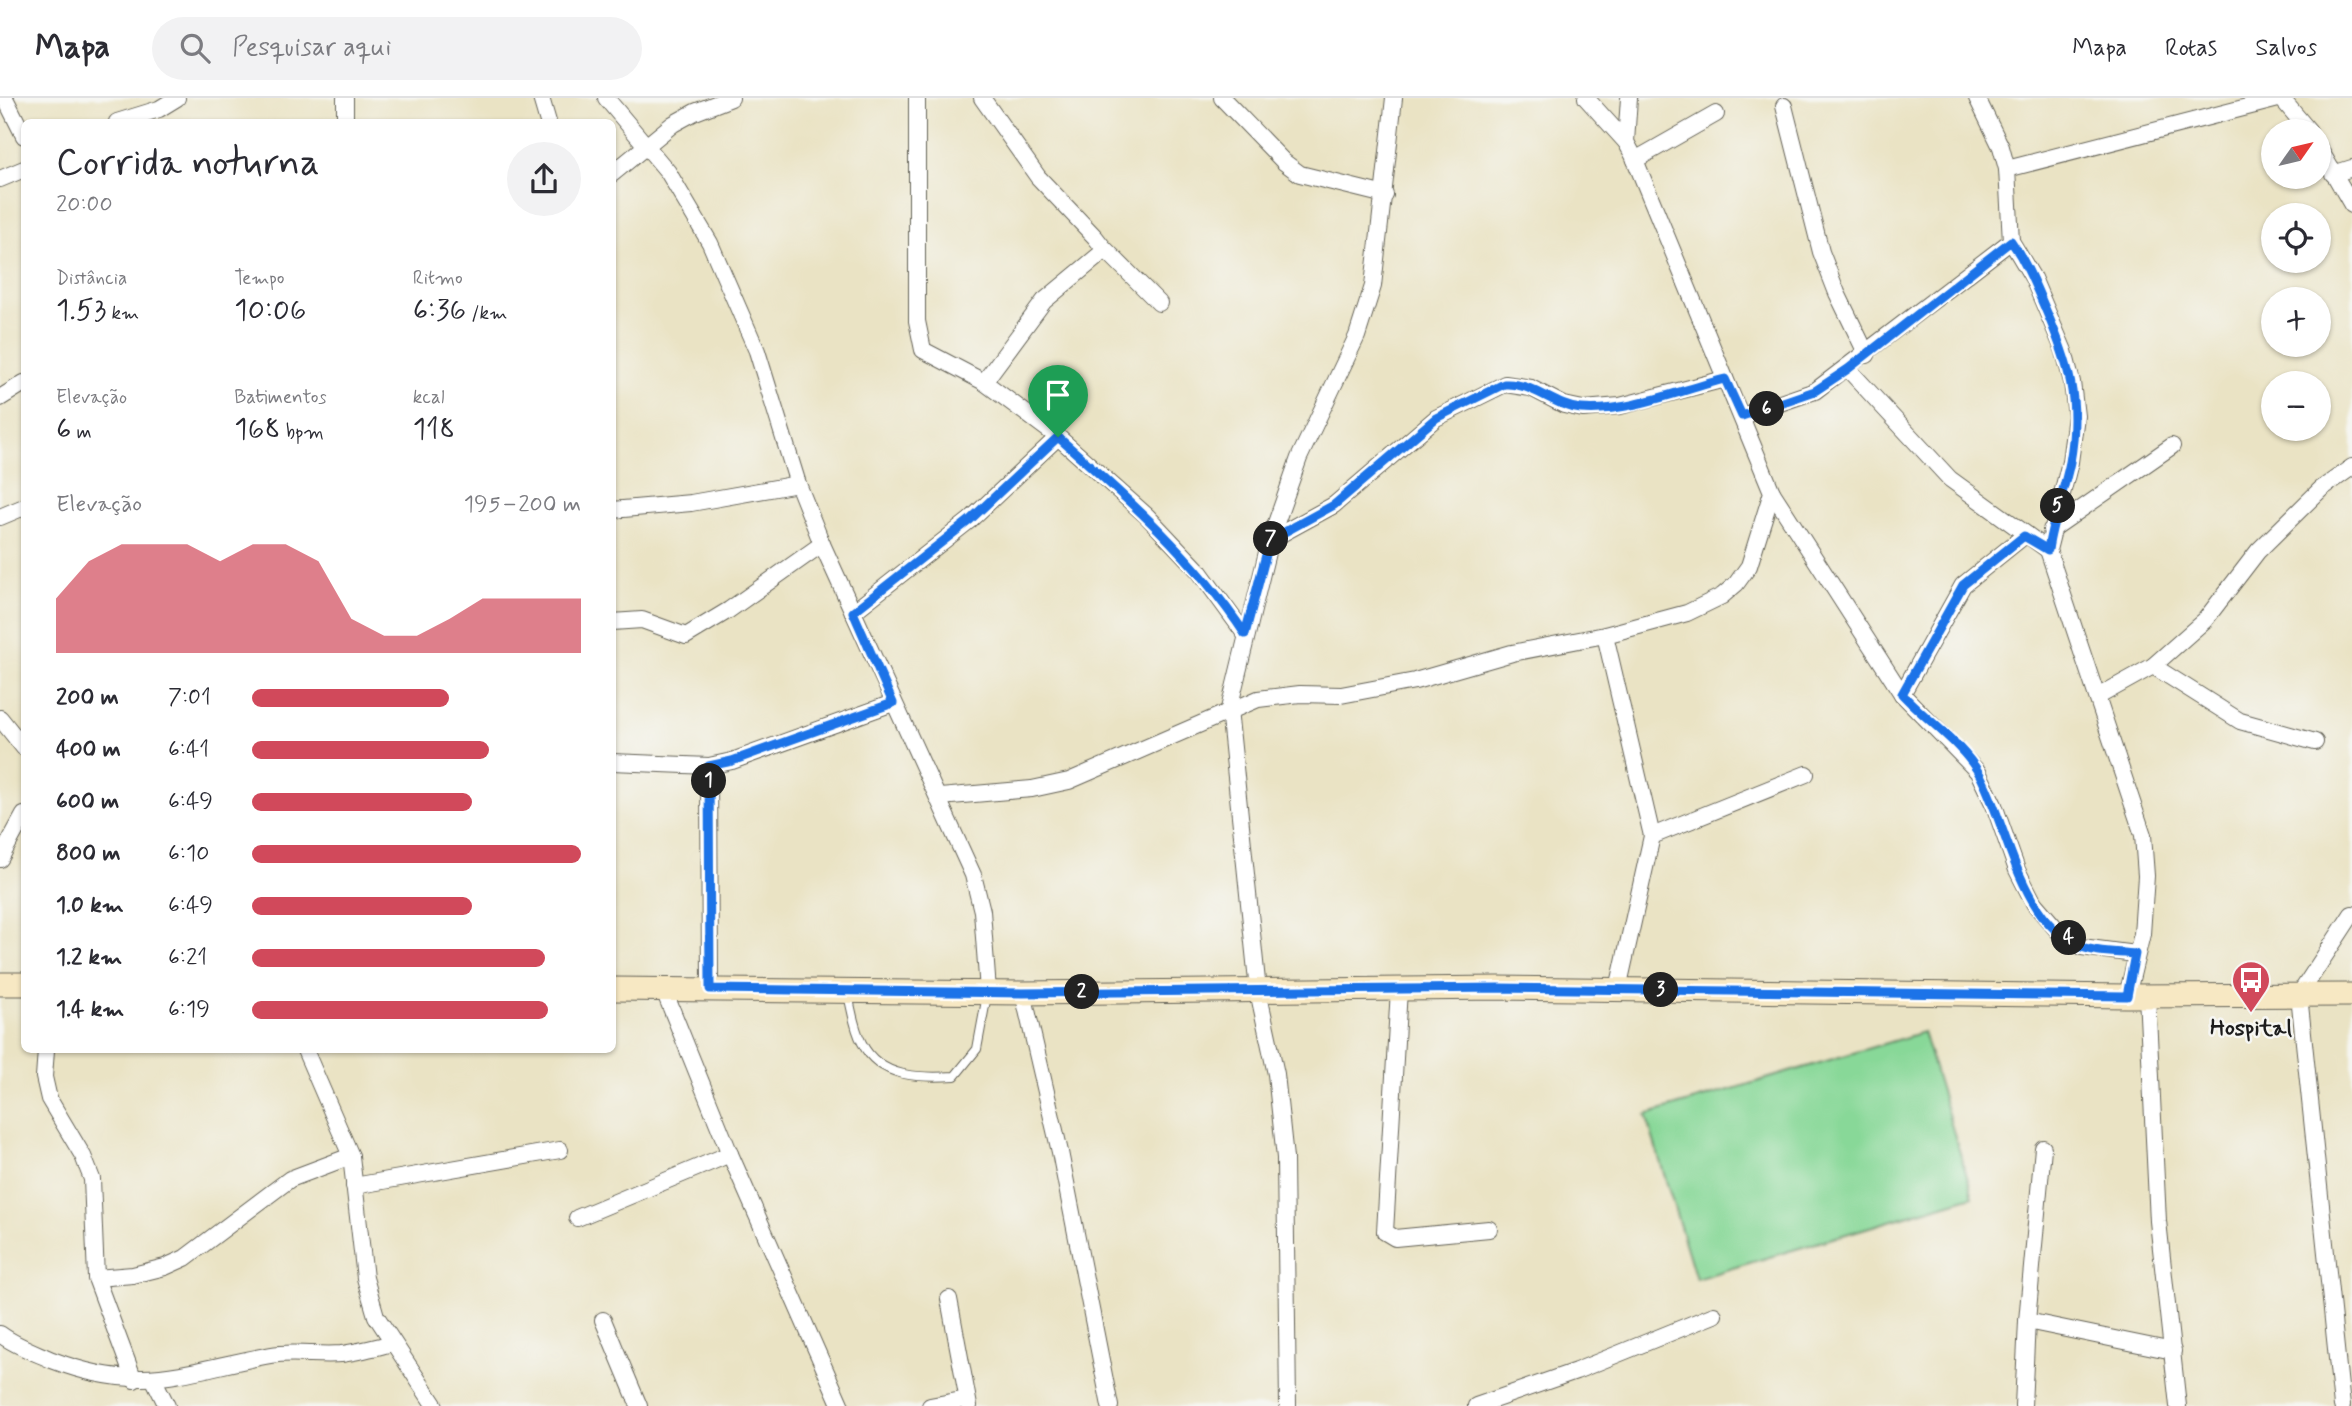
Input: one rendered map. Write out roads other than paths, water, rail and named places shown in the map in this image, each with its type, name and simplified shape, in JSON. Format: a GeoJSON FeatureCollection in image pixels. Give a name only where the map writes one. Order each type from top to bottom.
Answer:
{"type":"FeatureCollection","features":[{"type":"Feature","properties":{"kind":"main road"},"geometry":{"type":"LineString","coordinates":[[0,984],[21,984]]}},
{"type":"Feature","properties":{"kind":"main road"},"geometry":{"type":"LineString","coordinates":[[616,989],[846,989],[1023,993],[1618,989],[2352,995]]}},
{"type":"Feature","properties":{"kind":"street"},"geometry":{"type":"LineString","coordinates":[[5,98],[21,130]]}},
{"type":"Feature","properties":{"kind":"street"},"geometry":{"type":"LineString","coordinates":[[138,119],[160,116],[177,98]]}},
{"type":"Feature","properties":{"kind":"street"},"geometry":{"type":"LineString","coordinates":[[345,98],[345,119]]}},
{"type":"Feature","properties":{"kind":"street"},"geometry":{"type":"LineString","coordinates":[[541,98],[547,119]]}},
{"type":"Feature","properties":{"kind":"street"},"geometry":{"type":"LineString","coordinates":[[606,98],[687,199],[726,278],[757,351],[798,484],[822,544],[893,703],[940,797],[973,875],[982,911],[988,991]]}},
{"type":"Feature","properties":{"kind":"street"},"geometry":{"type":"LineString","coordinates":[[616,170],[645,145],[695,111],[731,98]]}},
{"type":"Feature","properties":{"kind":"street"},"geometry":{"type":"LineString","coordinates":[[917,98],[919,340],[923,350],[933,358],[984,382],[1058,437],[1147,516],[1199,571],[1245,634]]}},
{"type":"Feature","properties":{"kind":"street"},"geometry":{"type":"LineString","coordinates":[[982,98],[1038,177],[1159,303]]}},
{"type":"Feature","properties":{"kind":"street"},"geometry":{"type":"LineString","coordinates":[[1222,98],[1284,162],[1300,174],[1385,195]]}},
{"type":"Feature","properties":{"kind":"street"},"geometry":{"type":"LineString","coordinates":[[1288,1406],[1285,1158],[1276,1074],[1258,991],[1229,709],[1245,634],[1270,540],[1299,458],[1357,337],[1373,286],[1394,98]]}},
{"type":"Feature","properties":{"kind":"street"},"geometry":{"type":"LineString","coordinates":[[1586,98],[1626,142],[1636,160],[1772,492],[1902,694],[1978,772],[1994,805],[2017,870],[2034,903],[2059,932],[2082,947],[2135,954]]}},
{"type":"Feature","properties":{"kind":"street"},"geometry":{"type":"LineString","coordinates":[[1626,142],[1629,98]]}},
{"type":"Feature","properties":{"kind":"street"},"geometry":{"type":"LineString","coordinates":[[1977,98],[2001,147],[2007,169],[2011,241],[2033,278],[2064,351],[2072,382],[2076,416],[2070,462],[2048,550],[2099,696],[2143,835],[2146,876],[2142,934],[2135,954],[2137,995],[2178,1406]]}},
{"type":"Feature","properties":{"kind":"street"},"geometry":{"type":"LineString","coordinates":[[2007,169],[2282,99],[2299,119]]}},
{"type":"Feature","properties":{"kind":"street"},"geometry":{"type":"LineString","coordinates":[[1784,106],[1821,252],[1837,293],[1867,355]]}},
{"type":"Feature","properties":{"kind":"street"},"geometry":{"type":"LineString","coordinates":[[1636,160],[1716,114]]}},
{"type":"Feature","properties":{"kind":"street"},"geometry":{"type":"LineString","coordinates":[[2333,174],[2352,168]]}},
{"type":"Feature","properties":{"kind":"street"},"geometry":{"type":"LineString","coordinates":[[0,179],[21,170]]}},
{"type":"Feature","properties":{"kind":"street"},"geometry":{"type":"LineString","coordinates":[[2331,170],[2352,205]]}},
{"type":"Feature","properties":{"kind":"street"},"geometry":{"type":"LineString","coordinates":[[1742,416],[1815,391],[1867,355],[2011,241]]}},
{"type":"Feature","properties":{"kind":"street"},"geometry":{"type":"LineString","coordinates":[[984,382],[1044,301],[1103,252],[1102,246]]}},
{"type":"Feature","properties":{"kind":"street"},"geometry":{"type":"LineString","coordinates":[[1848,369],[1905,434],[1950,479],[2024,536],[2048,550]]}},
{"type":"Feature","properties":{"kind":"street"},"geometry":{"type":"LineString","coordinates":[[1270,540],[1334,505],[1436,418],[1504,384],[1531,388],[1564,405],[1583,409],[1620,406],[1725,379]]}},
{"type":"Feature","properties":{"kind":"street"},"geometry":{"type":"LineString","coordinates":[[0,398],[21,385]]}},
{"type":"Feature","properties":{"kind":"street"},"geometry":{"type":"LineString","coordinates":[[853,612],[970,520],[1058,437]]}},
{"type":"Feature","properties":{"kind":"street"},"geometry":{"type":"LineString","coordinates":[[2051,530],[2172,446]]}},
{"type":"Feature","properties":{"kind":"street"},"geometry":{"type":"LineString","coordinates":[[2099,696],[2153,666],[2205,620],[2258,551],[2302,506],[2352,467]]}},
{"type":"Feature","properties":{"kind":"street"},"geometry":{"type":"LineString","coordinates":[[616,510],[691,503],[798,484]]}},
{"type":"Feature","properties":{"kind":"street"},"geometry":{"type":"LineString","coordinates":[[940,797],[1032,789],[1069,781],[1258,698],[1300,694],[1341,695],[1415,681],[1512,653],[1605,635],[1687,613],[1729,590],[1749,566],[1772,492]]}},
{"type":"Feature","properties":{"kind":"street"},"geometry":{"type":"LineString","coordinates":[[0,517],[21,508]]}},
{"type":"Feature","properties":{"kind":"street"},"geometry":{"type":"LineString","coordinates":[[1902,694],[1963,585],[2024,536]]}},
{"type":"Feature","properties":{"kind":"street"},"geometry":{"type":"LineString","coordinates":[[616,622],[642,620],[686,636],[729,610],[822,544]]}},
{"type":"Feature","properties":{"kind":"street"},"geometry":{"type":"LineString","coordinates":[[1605,635],[1652,836],[1618,989]]}},
{"type":"Feature","properties":{"kind":"street"},"geometry":{"type":"LineString","coordinates":[[2153,666],[2240,721],[2315,742]]}},
{"type":"Feature","properties":{"kind":"street"},"geometry":{"type":"LineString","coordinates":[[616,762],[709,766],[732,761],[893,703]]}},
{"type":"Feature","properties":{"kind":"street"},"geometry":{"type":"LineString","coordinates":[[0,718],[19,730]]}},
{"type":"Feature","properties":{"kind":"street"},"geometry":{"type":"LineString","coordinates":[[709,766],[710,989]]}},
{"type":"Feature","properties":{"kind":"street"},"geometry":{"type":"LineString","coordinates":[[1652,836],[1807,774]]}},
{"type":"Feature","properties":{"kind":"street"},"geometry":{"type":"LineString","coordinates":[[0,859],[21,820]]}},
{"type":"Feature","properties":{"kind":"street"},"geometry":{"type":"LineString","coordinates":[[2342,1406],[2299,995],[2352,914]]}},
{"type":"Feature","properties":{"kind":"street"},"geometry":{"type":"LineString","coordinates":[[663,988],[730,1154],[841,1406]]}},
{"type":"Feature","properties":{"kind":"street"},"geometry":{"type":"LineString","coordinates":[[1399,989],[1385,1232],[1395,1238],[1489,1229]]}},
{"type":"Feature","properties":{"kind":"street"},"geometry":{"type":"LineString","coordinates":[[1023,993],[1060,1152],[1110,1406]]}},
{"type":"Feature","properties":{"kind":"street"},"geometry":{"type":"LineString","coordinates":[[46,1053],[44,1077],[49,1099],[83,1156],[92,1179],[96,1278],[134,1380]]}},
{"type":"Feature","properties":{"kind":"street"},"geometry":{"type":"LineString","coordinates":[[306,1053],[351,1156],[365,1278],[376,1316],[430,1404]]}},
{"type":"Feature","properties":{"kind":"street"},"geometry":{"type":"LineString","coordinates":[[2023,1406],[2043,1148]]}},
{"type":"Feature","properties":{"kind":"street"},"geometry":{"type":"LineString","coordinates":[[354,1186],[560,1150]]}},
{"type":"Feature","properties":{"kind":"street"},"geometry":{"type":"LineString","coordinates":[[577,1218],[730,1154]]}},
{"type":"Feature","properties":{"kind":"street"},"geometry":{"type":"LineString","coordinates":[[96,1278],[132,1275],[165,1268],[186,1258],[290,1179],[351,1156]]}},
{"type":"Feature","properties":{"kind":"street"},"geometry":{"type":"LineString","coordinates":[[930,1406],[968,1402],[948,1299]]}},
{"type":"Feature","properties":{"kind":"street"},"geometry":{"type":"LineString","coordinates":[[1476,1406],[1576,1371],[1714,1315]]}},
{"type":"Feature","properties":{"kind":"street"},"geometry":{"type":"LineString","coordinates":[[603,1320],[639,1406]]}},
{"type":"Feature","properties":{"kind":"street"},"geometry":{"type":"LineString","coordinates":[[2028,1321],[2173,1352]]}},
{"type":"Feature","properties":{"kind":"street"},"geometry":{"type":"LineString","coordinates":[[0,1334],[7,1346],[104,1377],[134,1380],[179,1376],[275,1355],[342,1353],[393,1343]]}},
{"type":"Feature","properties":{"kind":"street"},"geometry":{"type":"LineString","coordinates":[[153,1378],[167,1406]]}},
{"type":"Feature","properties":{"kind":"lane"},"geometry":{"type":"LineString","coordinates":[[846,989],[862,1044],[882,1066],[912,1078],[955,1076],[977,1049],[981,1014],[988,991]]}},
{"type":"Feature","properties":{"kind":"place","name":"Hospital"},"geometry":{"type":"Point","coordinates":[2251,1014]}}]}
